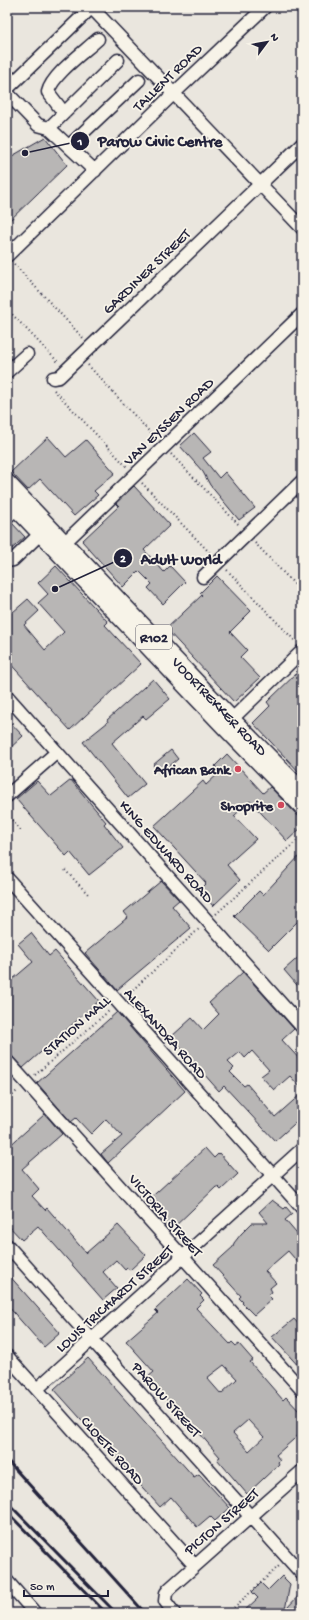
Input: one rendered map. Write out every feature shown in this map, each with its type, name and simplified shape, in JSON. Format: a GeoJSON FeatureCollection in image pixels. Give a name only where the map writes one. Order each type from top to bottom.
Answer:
{"type":"FeatureCollection","features":[{"type":"Feature","properties":{"kind":"main road","name":"VOORTREKKER ROAD"},"geometry":{"type":"LineString","coordinates":[[7,483],[60,547],[228,723],[302,807]]}},
{"type":"Feature","properties":{"kind":"main road","name":"VOORTREKKER ROAD"},"geometry":{"type":"LineString","coordinates":[[10,508],[40,534],[60,547]]}},
{"type":"Feature","properties":{"kind":"main road","name":"VOORTREKKER ROAD"},"geometry":{"type":"LineString","coordinates":[[228,723],[302,790]]}},
{"type":"Feature","properties":{"kind":"street"},"geometry":{"type":"LineString","coordinates":[[7,89],[92,7],[302,228]]}},
{"type":"Feature","properties":{"kind":"street","name":"TALLENT ROAD"},"geometry":{"type":"LineString","coordinates":[[9,259],[95,170],[265,7]]}},
{"type":"Feature","properties":{"kind":"street"},"geometry":{"type":"LineString","coordinates":[[64,113],[49,96],[49,88],[55,80],[98,39]]}},
{"type":"Feature","properties":{"kind":"street"},"geometry":{"type":"LineString","coordinates":[[49,128],[118,60]]}},
{"type":"Feature","properties":{"kind":"street"},"geometry":{"type":"LineString","coordinates":[[69,146],[139,80]]}},
{"type":"Feature","properties":{"kind":"street"},"geometry":{"type":"LineString","coordinates":[[7,93],[38,125],[49,128],[95,170]]}},
{"type":"Feature","properties":{"kind":"street","name":"GARDINER STREET"},"geometry":{"type":"LineString","coordinates":[[53,383],[82,360],[302,144]]}},
{"type":"Feature","properties":{"kind":"street","name":"VAN EYSSEN ROAD"},"geometry":{"type":"LineString","coordinates":[[60,547],[302,314]]}},
{"type":"Feature","properties":{"kind":"street"},"geometry":{"type":"LineString","coordinates":[[7,372],[27,354]]}},
{"type":"Feature","properties":{"kind":"street"},"geometry":{"type":"LineString","coordinates":[[203,577],[302,481]]}},
{"type":"Feature","properties":{"kind":"street"},"geometry":{"type":"LineString","coordinates":[[8,562],[13,560],[40,534]]}},
{"type":"Feature","properties":{"kind":"street"},"geometry":{"type":"LineString","coordinates":[[228,723],[302,652]]}},
{"type":"Feature","properties":{"kind":"street","name":"KING EDWARD ROAD"},"geometry":{"type":"LineString","coordinates":[[7,696],[302,1026]]}},
{"type":"Feature","properties":{"kind":"street"},"geometry":{"type":"LineString","coordinates":[[7,796],[57,752]]}},
{"type":"Feature","properties":{"kind":"street","name":"ALEXANDRA ROAD"},"geometry":{"type":"LineString","coordinates":[[7,878],[302,1208]]}},
{"type":"Feature","properties":{"kind":"street","name":"VICTORIA STREET"},"geometry":{"type":"LineString","coordinates":[[7,1061],[182,1258],[302,1390]]}},
{"type":"Feature","properties":{"kind":"street","name":"LOUIS TRICHARDT STREET"},"geometry":{"type":"LineString","coordinates":[[37,1389],[302,1150]]}},
{"type":"Feature","properties":{"kind":"street","name":"PAROW STREET"},"geometry":{"type":"LineString","coordinates":[[7,1245],[302,1574]]}},
{"type":"Feature","properties":{"kind":"street","name":"CLOETE ROAD"},"geometry":{"type":"LineString","coordinates":[[7,1356],[195,1566]]}},
{"type":"Feature","properties":{"kind":"street","name":"PICTON STREET"},"geometry":{"type":"LineString","coordinates":[[174,1613],[166,1604],[165,1597],[169,1589],[302,1471]]}},
{"type":"Feature","properties":{"kind":"street"},"geometry":{"type":"LineString","coordinates":[[7,1581],[35,1613]]}},
{"type":"Feature","properties":{"kind":"path"},"geometry":{"type":"LineString","coordinates":[[9,259],[86,341]]}},
{"type":"Feature","properties":{"kind":"path"},"geometry":{"type":"LineString","coordinates":[[7,303],[11,307],[8,310],[61,364]]}},
{"type":"Feature","properties":{"kind":"path"},"geometry":{"type":"LineString","coordinates":[[82,360],[158,440]]}},
{"type":"Feature","properties":{"kind":"path"},"geometry":{"type":"LineString","coordinates":[[53,383],[129,469]]}},
{"type":"Feature","properties":{"kind":"path"},"geometry":{"type":"LineString","coordinates":[[168,450],[302,592]]}},
{"type":"Feature","properties":{"kind":"path"},"geometry":{"type":"LineString","coordinates":[[7,814],[22,832]]}},
{"type":"Feature","properties":{"kind":"path","name":"STATION MALL"},"geometry":{"type":"LineString","coordinates":[[7,1101],[118,1003],[302,836]]}},
{"type":"Feature","properties":{"kind":"path"},"geometry":{"type":"LineString","coordinates":[[66,870],[88,894]]}},
{"type":"Feature","properties":{"kind":"path"},"geometry":{"type":"LineString","coordinates":[[228,1613],[288,1558]]}},
{"type":"Feature","properties":{"kind":"building"},"geometry":{"type":"Polygon","coordinates":[[[45,137],[67,165],[7,223],[7,159],[45,137]]]}},
{"type":"Feature","properties":{"kind":"building"},"geometry":{"type":"Polygon","coordinates":[[[194,433],[211,452],[203,458],[219,478],[225,472],[255,508],[239,520],[210,485],[203,472],[180,446],[194,433]]]}},
{"type":"Feature","properties":{"kind":"building"},"geometry":{"type":"Polygon","coordinates":[[[48,437],[66,457],[86,440],[115,473],[94,491],[98,495],[74,516],[40,479],[28,490],[11,472],[48,437]]]}},
{"type":"Feature","properties":{"kind":"building"},"geometry":{"type":"Polygon","coordinates":[[[134,486],[170,525],[144,550],[164,572],[170,566],[185,582],[163,604],[148,588],[152,584],[139,571],[123,587],[82,541],[119,506],[116,503],[134,486]]]}},
{"type":"Feature","properties":{"kind":"building"},"geometry":{"type":"Polygon","coordinates":[[[12,523],[25,537],[7,553],[7,524],[12,523]]]}},
{"type":"Feature","properties":{"kind":"building"},"geometry":{"type":"Polygon","coordinates":[[[56,566],[108,622],[105,625],[141,664],[70,730],[7,660],[7,605],[13,612],[28,599],[39,611],[24,625],[45,650],[64,632],[38,603],[48,594],[38,583],[56,566]]]}},
{"type":"Feature","properties":{"kind":"building"},"geometry":{"type":"Polygon","coordinates":[[[217,576],[251,611],[230,632],[247,650],[240,657],[260,678],[234,702],[166,629],[202,595],[200,593],[217,576]]]}},
{"type":"Feature","properties":{"kind":"building"},"geometry":{"type":"Polygon","coordinates":[[[302,668],[302,775],[253,723],[270,706],[267,702],[302,668]]]}},
{"type":"Feature","properties":{"kind":"building"},"geometry":{"type":"Polygon","coordinates":[[[153,679],[170,699],[146,719],[143,716],[112,743],[145,784],[128,798],[83,742],[108,722],[107,720],[153,679]]]}},
{"type":"Feature","properties":{"kind":"building"},"geometry":{"type":"Polygon","coordinates":[[[7,719],[23,736],[7,751],[7,719]]]}},
{"type":"Feature","properties":{"kind":"building"},"geometry":{"type":"Polygon","coordinates":[[[171,750],[178,759],[160,774],[153,765],[171,750]]]}},
{"type":"Feature","properties":{"kind":"building"},"geometry":{"type":"Polygon","coordinates":[[[227,754],[263,793],[270,787],[302,820],[302,827],[287,841],[250,801],[234,816],[256,839],[227,865],[240,880],[213,906],[199,890],[206,883],[154,826],[203,781],[206,785],[220,772],[215,766],[227,754]]]}},
{"type":"Feature","properties":{"kind":"building"},"geometry":{"type":"Polygon","coordinates":[[[71,780],[106,822],[104,824],[123,848],[89,875],[70,852],[66,856],[16,799],[37,781],[51,796],[71,780]]]}},
{"type":"Feature","properties":{"kind":"building"},"geometry":{"type":"Polygon","coordinates":[[[302,853],[302,917],[269,950],[234,916],[259,891],[263,895],[302,853]]]}},
{"type":"Feature","properties":{"kind":"building"},"geometry":{"type":"Polygon","coordinates":[[[161,881],[179,900],[172,906],[191,928],[117,990],[85,953],[128,917],[124,912],[161,881]]]}},
{"type":"Feature","properties":{"kind":"building"},"geometry":{"type":"Polygon","coordinates":[[[31,933],[49,956],[55,951],[99,1001],[23,1068],[7,1051],[7,973],[13,979],[33,962],[18,944],[31,933]]]}},
{"type":"Feature","properties":{"kind":"building"},"geometry":{"type":"Polygon","coordinates":[[[302,954],[302,991],[284,970],[302,954]]]}},
{"type":"Feature","properties":{"kind":"building"},"geometry":{"type":"Polygon","coordinates":[[[243,972],[294,1029],[282,1040],[302,1062],[302,1089],[290,1076],[274,1090],[261,1076],[269,1070],[252,1051],[245,1058],[240,1052],[228,1062],[234,1068],[230,1072],[244,1086],[247,1084],[275,1117],[302,1093],[302,1117],[275,1141],[224,1086],[219,1091],[171,1037],[192,1018],[203,1030],[219,1014],[209,1003],[243,972]]]}},
{"type":"Feature","properties":{"kind":"building"},"geometry":{"type":"Polygon","coordinates":[[[117,1012],[185,1091],[108,1163],[101,1154],[122,1136],[106,1119],[91,1134],[76,1118],[71,1122],[37,1083],[117,1012]]]}},
{"type":"Feature","properties":{"kind":"building"},"geometry":{"type":"Polygon","coordinates":[[[45,1114],[62,1134],[22,1169],[39,1189],[32,1196],[45,1210],[47,1208],[86,1253],[118,1225],[146,1255],[130,1270],[127,1268],[125,1270],[116,1260],[103,1272],[117,1288],[103,1300],[38,1226],[22,1240],[7,1224],[7,1148],[45,1114]]]}},
{"type":"Feature","properties":{"kind":"building"},"geometry":{"type":"Polygon","coordinates":[[[205,1148],[214,1158],[219,1153],[238,1174],[221,1190],[216,1187],[170,1231],[145,1203],[205,1148]]]}},
{"type":"Feature","properties":{"kind":"building"},"geometry":{"type":"Polygon","coordinates":[[[272,1200],[284,1209],[286,1207],[292,1214],[285,1220],[302,1240],[302,1267],[288,1251],[265,1271],[276,1283],[270,1288],[272,1292],[268,1295],[272,1299],[254,1315],[242,1303],[243,1302],[239,1298],[241,1296],[213,1265],[233,1247],[234,1243],[241,1234],[252,1223],[268,1223],[259,1212],[272,1200]]]}},
{"type":"Feature","properties":{"kind":"building"},"geometry":{"type":"Polygon","coordinates":[[[7,1273],[60,1333],[44,1347],[7,1305],[7,1273]]]}},
{"type":"Feature","properties":{"kind":"building"},"geometry":{"type":"Polygon","coordinates":[[[188,1279],[202,1294],[200,1296],[204,1300],[196,1308],[230,1344],[232,1342],[236,1346],[239,1344],[253,1360],[250,1362],[283,1400],[286,1397],[302,1414],[302,1432],[276,1455],[280,1460],[278,1462],[279,1464],[247,1494],[217,1459],[220,1457],[180,1411],[178,1413],[148,1377],[154,1372],[126,1341],[158,1313],[155,1310],[188,1279]],[[224,1365],[207,1378],[221,1394],[237,1379],[224,1365]],[[248,1420],[233,1433],[249,1451],[264,1437],[248,1420]]]}},
{"type":"Feature","properties":{"kind":"building"},"geometry":{"type":"Polygon","coordinates":[[[294,1319],[302,1328],[302,1370],[272,1337],[294,1319]]]}},
{"type":"Feature","properties":{"kind":"building"},"geometry":{"type":"Polygon","coordinates":[[[88,1358],[194,1477],[199,1474],[230,1508],[215,1521],[210,1516],[197,1527],[171,1497],[160,1507],[54,1389],[88,1358]]]}},
{"type":"Feature","properties":{"kind":"building"},"geometry":{"type":"Polygon","coordinates":[[[282,1576],[290,1584],[285,1610],[302,1592],[302,1613],[242,1613],[258,1598],[252,1592],[261,1583],[268,1590],[282,1576]]]}},
{"type":"Feature","properties":{"kind":"railway"},"geometry":{"type":"LineString","coordinates":[[7,1460],[145,1613]]}},
{"type":"Feature","properties":{"kind":"railway"},"geometry":{"type":"LineString","coordinates":[[7,1502],[116,1613]]}},
{"type":"Feature","properties":{"kind":"railway"},"geometry":{"type":"LineString","coordinates":[[7,1512],[106,1613]]}},
{"type":"Feature","properties":{"kind":"place","name":"Parow Civic Centre"},"geometry":{"type":"Point","coordinates":[25,153]}},
{"type":"Feature","properties":{"kind":"place","name":"Adult World"},"geometry":{"type":"Point","coordinates":[55,589]}},
{"type":"Feature","properties":{"kind":"place","name":"African Bank"},"geometry":{"type":"Point","coordinates":[238,769]}},
{"type":"Feature","properties":{"kind":"place","name":"Shoprite"},"geometry":{"type":"Point","coordinates":[281,805]}}]}
